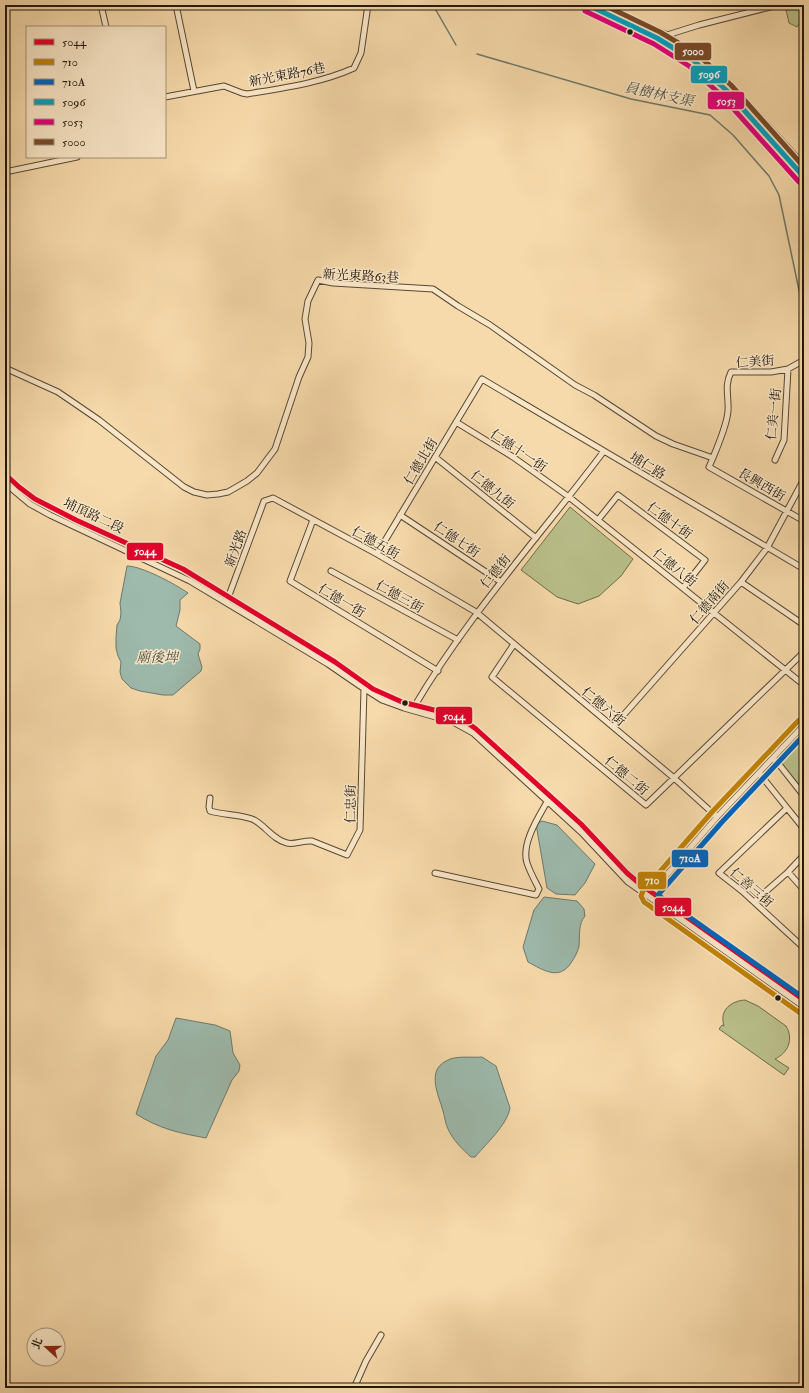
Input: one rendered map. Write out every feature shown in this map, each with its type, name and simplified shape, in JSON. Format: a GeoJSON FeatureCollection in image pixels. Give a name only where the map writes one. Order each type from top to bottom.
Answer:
{"type":"FeatureCollection","features":[{"type":"Feature","properties":{"kind":"main road"},"geometry":{"type":"LineString","coordinates":[[588,5],[657,38],[693,60],[726,90],[804,177]]}},
{"type":"Feature","properties":{"kind":"main road"},"geometry":{"type":"LineString","coordinates":[[599,5],[665,36],[695,55],[721,76],[804,168]]}},
{"type":"Feature","properties":{"kind":"street"},"geometry":{"type":"LineString","coordinates":[[101,5],[106,26]]}},
{"type":"Feature","properties":{"kind":"street"},"geometry":{"type":"LineString","coordinates":[[176,5],[194,91]]}},
{"type":"Feature","properties":{"kind":"street","name":"新光東路76巷"},"geometry":{"type":"LineString","coordinates":[[166,97],[224,86],[247,94],[282,88],[338,75],[354,68],[361,53],[368,5]]}},
{"type":"Feature","properties":{"kind":"street"},"geometry":{"type":"LineString","coordinates":[[657,38],[699,25],[778,5]]}},
{"type":"Feature","properties":{"kind":"street"},"geometry":{"type":"LineString","coordinates":[[5,172],[72,158]]}},
{"type":"Feature","properties":{"kind":"street","name":"新光東路63巷"},"geometry":{"type":"LineString","coordinates":[[5,368],[58,392],[99,420],[184,487],[194,492],[207,495],[218,494],[237,487],[257,473],[276,449],[299,377],[308,356],[309,343],[305,319],[308,301],[318,280],[340,284],[433,289],[490,325],[575,385],[594,395],[656,436],[680,447],[713,458]]}},
{"type":"Feature","properties":{"kind":"street","name":"仁美街"},"geometry":{"type":"LineString","coordinates":[[709,467],[728,412],[727,380],[731,372],[771,372],[788,369],[804,360]]}},
{"type":"Feature","properties":{"kind":"street","name":"仁美一街"},"geometry":{"type":"LineString","coordinates":[[775,460],[784,440],[788,369]]}},
{"type":"Feature","properties":{"kind":"street","name":"仁德北街"},"geometry":{"type":"LineString","coordinates":[[377,554],[482,379]]}},
{"type":"Feature","properties":{"kind":"street","name":"埔仁路"},"geometry":{"type":"LineString","coordinates":[[482,379],[804,569]]}},
{"type":"Feature","properties":{"kind":"street","name":"仁德十一街"},"geometry":{"type":"LineString","coordinates":[[456,422],[513,457],[569,497]]}},
{"type":"Feature","properties":{"kind":"street","name":"仁德街"},"geometry":{"type":"LineString","coordinates":[[412,710],[476,612],[569,497],[604,451]]}},
{"type":"Feature","properties":{"kind":"street","name":"仁德九街"},"geometry":{"type":"LineString","coordinates":[[435,457],[536,538]]}},
{"type":"Feature","properties":{"kind":"street","name":"長興西街"},"geometry":{"type":"LineString","coordinates":[[709,467],[804,521]]}},
{"type":"Feature","properties":{"kind":"street","name":"埔頂路二段"},"geometry":{"type":"LineString","coordinates":[[5,474],[35,499],[76,520],[183,569],[227,600]]}},
{"type":"Feature","properties":{"kind":"street","name":"仁德南街"},"geometry":{"type":"LineString","coordinates":[[613,727],[741,582],[767,548],[804,479]]}},
{"type":"Feature","properties":{"kind":"street","name":"埔頂路二段"},"geometry":{"type":"LineString","coordinates":[[5,483],[30,504],[227,600],[334,662],[382,700],[453,722],[473,733],[583,834],[628,882],[665,902],[804,1000]]}},
{"type":"Feature","properties":{"kind":"street","name":"仁德十街"},"geometry":{"type":"LineString","coordinates":[[598,520],[618,495],[705,560],[683,588]]}},
{"type":"Feature","properties":{"kind":"street","name":"仁德八街"},"geometry":{"type":"LineString","coordinates":[[569,497],[804,685]]}},
{"type":"Feature","properties":{"kind":"street","name":"仁德五街"},"geometry":{"type":"LineString","coordinates":[[264,501],[273,498],[377,554],[476,612]]}},
{"type":"Feature","properties":{"kind":"street","name":"新光路"},"geometry":{"type":"LineString","coordinates":[[227,600],[264,501]]}},
{"type":"Feature","properties":{"kind":"street","name":"仁德七街"},"geometry":{"type":"LineString","coordinates":[[400,515],[501,582]]}},
{"type":"Feature","properties":{"kind":"street","name":"仁德一街"},"geometry":{"type":"LineString","coordinates":[[313,520],[290,581],[438,671]]}},
{"type":"Feature","properties":{"kind":"street","name":"仁德三街"},"geometry":{"type":"LineString","coordinates":[[331,570],[458,640]]}},
{"type":"Feature","properties":{"kind":"street"},"geometry":{"type":"LineString","coordinates":[[741,582],[804,625]]}},
{"type":"Feature","properties":{"kind":"street","name":"仁德六街"},"geometry":{"type":"LineString","coordinates":[[476,612],[674,778],[717,817]]}},
{"type":"Feature","properties":{"kind":"street","name":"仁德二街"},"geometry":{"type":"LineString","coordinates":[[514,644],[492,677],[646,805],[804,652]]}},
{"type":"Feature","properties":{"kind":"street","name":"埔頂路二段"},"geometry":{"type":"LineString","coordinates":[[365,687],[415,705],[450,714],[465,721],[476,729],[581,824],[627,873],[650,894],[804,1007]]}},
{"type":"Feature","properties":{"kind":"street","name":"仁忠街"},"geometry":{"type":"LineString","coordinates":[[210,798],[210,811],[254,820],[274,836],[286,843],[312,841],[347,855],[360,830],[365,687]]}},
{"type":"Feature","properties":{"kind":"street"},"geometry":{"type":"LineString","coordinates":[[650,894],[717,817],[804,725]]}},
{"type":"Feature","properties":{"kind":"street"},"geometry":{"type":"LineString","coordinates":[[774,758],[804,796]]}},
{"type":"Feature","properties":{"kind":"street"},"geometry":{"type":"LineString","coordinates":[[760,773],[804,829]]}},
{"type":"Feature","properties":{"kind":"street"},"geometry":{"type":"LineString","coordinates":[[435,873],[536,896],[538,889],[527,862],[527,851],[534,825],[547,802]]}},
{"type":"Feature","properties":{"kind":"street","name":"仁善三街"},"geometry":{"type":"LineString","coordinates":[[788,808],[719,873],[754,902],[804,948]]}},
{"type":"Feature","properties":{"kind":"street"},"geometry":{"type":"LineString","coordinates":[[754,902],[788,872],[804,855]]}},
{"type":"Feature","properties":{"kind":"street"},"geometry":{"type":"LineString","coordinates":[[788,872],[804,890]]}},
{"type":"Feature","properties":{"kind":"street"},"geometry":{"type":"LineString","coordinates":[[354,1388],[366,1361],[381,1336]]}},
{"type":"Feature","properties":{"kind":"green space"},"geometry":{"type":"Polygon","coordinates":[[[790,7],[804,8],[804,17],[797,27],[789,23],[786,10],[790,7]]]}},
{"type":"Feature","properties":{"kind":"green space"},"geometry":{"type":"Polygon","coordinates":[[[570,507],[633,559],[621,576],[599,596],[578,604],[557,597],[521,570],[570,507]]]}},
{"type":"Feature","properties":{"kind":"green space"},"geometry":{"type":"Polygon","coordinates":[[[804,735],[804,792],[779,761],[804,735]]]}},
{"type":"Feature","properties":{"kind":"green space"},"geometry":{"type":"Polygon","coordinates":[[[745,1000],[758,1006],[786,1026],[789,1036],[788,1045],[783,1053],[775,1059],[789,1068],[784,1075],[719,1029],[722,1025],[724,1026],[723,1015],[727,1007],[735,1002],[745,1000]]]}},
{"type":"Feature","properties":{"kind":"water","name":"廟後埤"},"geometry":{"type":"Polygon","coordinates":[[[127,566],[149,572],[188,593],[180,600],[180,610],[176,626],[200,644],[198,654],[202,667],[201,671],[173,695],[163,695],[140,691],[131,688],[122,679],[120,672],[121,662],[116,648],[116,638],[117,625],[120,620],[121,613],[120,603],[127,566]]]}},
{"type":"Feature","properties":{"kind":"water"},"geometry":{"type":"Polygon","coordinates":[[[542,821],[557,825],[595,864],[585,883],[575,895],[556,894],[547,888],[536,824],[542,821]]]}},
{"type":"Feature","properties":{"kind":"water"},"geometry":{"type":"Polygon","coordinates":[[[544,897],[577,901],[584,909],[585,916],[580,926],[579,946],[577,953],[566,968],[561,972],[556,973],[545,971],[528,962],[523,947],[534,910],[544,897]]]}},
{"type":"Feature","properties":{"kind":"water"},"geometry":{"type":"Polygon","coordinates":[[[176,1018],[215,1025],[230,1031],[233,1053],[240,1065],[239,1071],[232,1080],[206,1138],[170,1130],[136,1114],[156,1056],[168,1040],[176,1018]]]}},
{"type":"Feature","properties":{"kind":"water"},"geometry":{"type":"Polygon","coordinates":[[[459,1057],[482,1057],[496,1066],[510,1108],[501,1128],[475,1157],[471,1157],[452,1137],[448,1129],[437,1091],[435,1077],[440,1065],[450,1059],[459,1057]]]}},
{"type":"Feature","properties":{"kind":"waterway","name":"員樹林支渠"},"geometry":{"type":"LineString","coordinates":[[433,5],[456,45]]}},
{"type":"Feature","properties":{"kind":"waterway","name":"員樹林支渠"},"geometry":{"type":"LineString","coordinates":[[477,54],[631,99],[710,115],[733,135],[769,176],[779,195],[804,314]]}},
{"type":"Feature","properties":{"kind":"transit line","name":"5096"},"geometry":{"type":"LineString","coordinates":[[588,5],[657,38],[693,60],[726,90],[804,177]]}},
{"type":"Feature","properties":{"kind":"transit line","name":"5000"},"geometry":{"type":"LineString","coordinates":[[604,5],[660,32],[697,54],[731,85],[804,167]]}},
{"type":"Feature","properties":{"kind":"transit line","name":"5053"},"geometry":{"type":"LineString","coordinates":[[585,11],[654,44],[689,66],[721,95],[799,182]]}},
{"type":"Feature","properties":{"kind":"transit line","name":"5044"},"geometry":{"type":"LineString","coordinates":[[5,474],[35,499],[76,520],[183,569],[335,662],[373,689],[402,702],[450,714],[465,721],[476,729],[581,824],[627,873],[640,884],[804,1000]]}},
{"type":"Feature","properties":{"kind":"transit line","name":"710"},"geometry":{"type":"LineString","coordinates":[[799,720],[712,812],[643,891],[641,896],[644,902],[800,1013]]}},
{"type":"Feature","properties":{"kind":"transit line","name":"710A"},"geometry":{"type":"LineString","coordinates":[[804,735],[722,822],[658,895],[804,998]]}}]}
